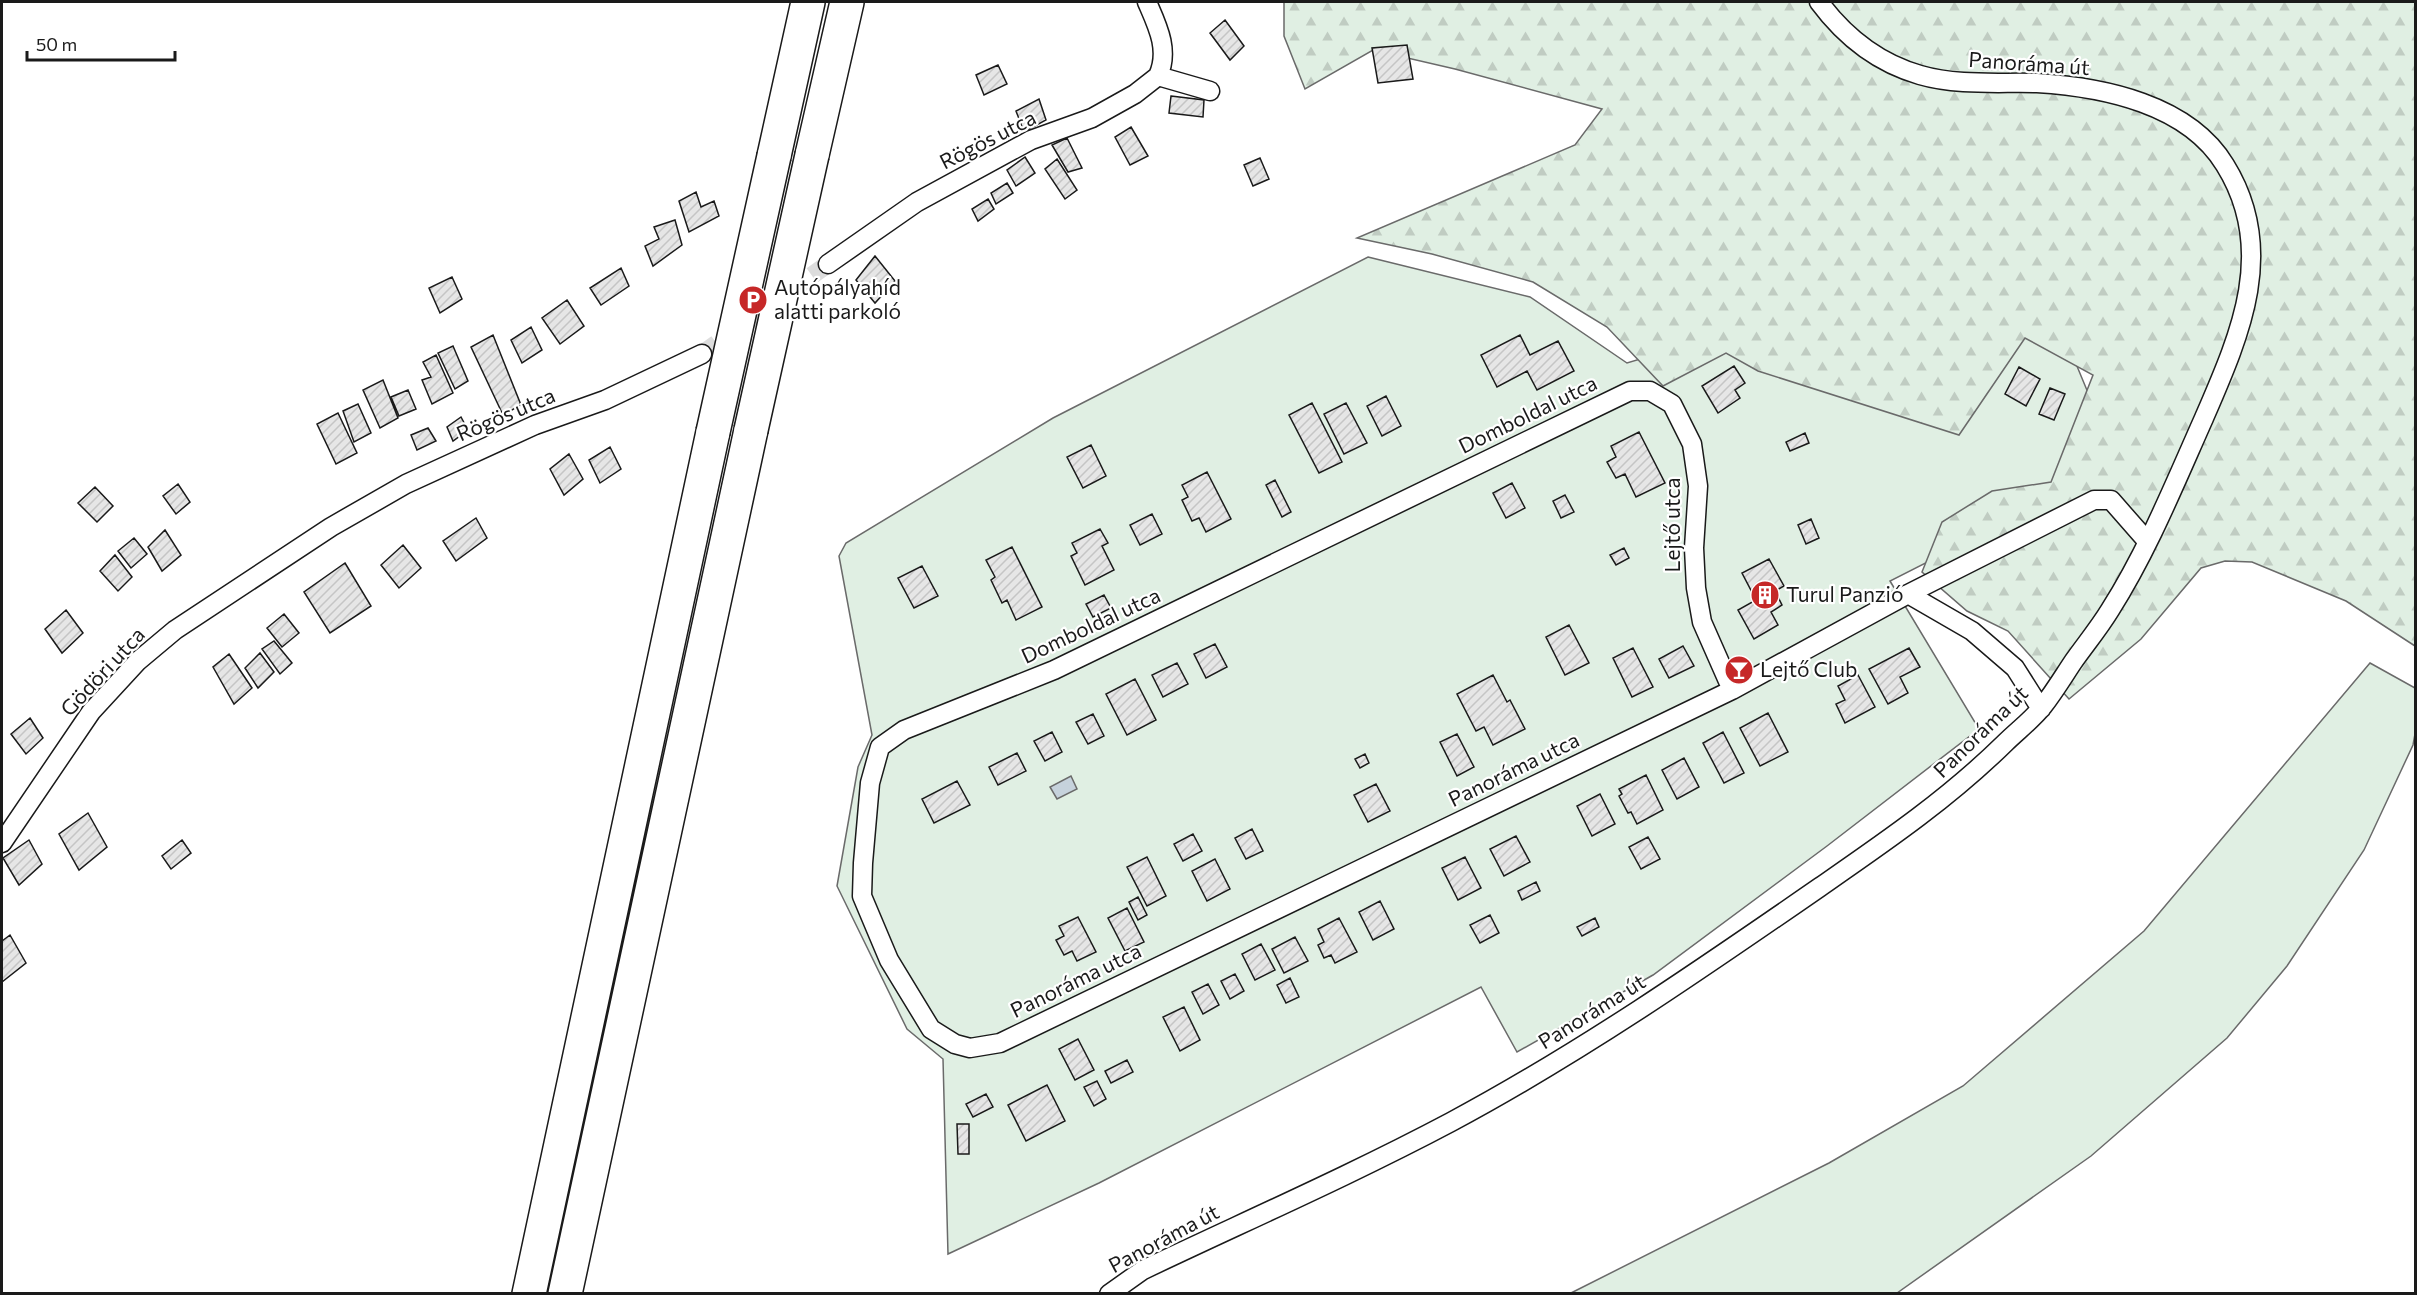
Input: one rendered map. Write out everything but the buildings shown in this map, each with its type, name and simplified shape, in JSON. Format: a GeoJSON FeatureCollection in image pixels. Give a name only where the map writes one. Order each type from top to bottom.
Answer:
{"type":"FeatureCollection","features":[{"type":"Feature","properties":{"kind":"highway"},"geometry":{"type":"LineString","coordinates":[[529,1293],[713,432],[808,2]]}},
{"type":"Feature","properties":{"kind":"highway"},"geometry":{"type":"LineString","coordinates":[[565,1293],[847,2]]}},
{"type":"Feature","properties":{"kind":"street"},"geometry":{"type":"LineString","coordinates":[[1147,2],[1159,31],[1163,50],[1162,66],[1158,75],[1210,91]]}},
{"type":"Feature","properties":{"kind":"street","name":"Panoráma út"},"geometry":{"type":"LineString","coordinates":[[1110,1293],[1143,1270],[1443,1126],[1608,1030],[1696,973],[1928,812],[1973,774],[2041,709],[2111,608],[2161,515],[2226,367],[2244,310],[2252,270],[2252,232],[2241,194],[2222,160],[2201,136],[2172,116],[2131,99],[2088,89],[2040,84],[1956,82],[1924,77],[1893,66],[1862,48],[1819,2]]}},
{"type":"Feature","properties":{"kind":"street","name":"Rögös utca"},"geometry":{"type":"LineString","coordinates":[[828,264],[917,202],[1030,140],[1092,118],[1135,94],[1158,75]]}},
{"type":"Feature","properties":{"kind":"street","name":"Rögös utca"},"geometry":{"type":"LineString","coordinates":[[331,527],[406,484],[465,456],[535,425],[604,400],[702,354]]}},
{"type":"Feature","properties":{"kind":"street","name":"Lejtő utca"},"geometry":{"type":"LineString","coordinates":[[1630,391],[1650,390],[1672,404],[1692,444],[1698,486],[1694,548],[1696,588],[1702,622],[1732,690]]}},
{"type":"Feature","properties":{"kind":"street","name":"Domboldal utca"},"geometry":{"type":"LineString","coordinates":[[970,1048],[955,1044],[931,1029],[889,960],[862,896],[870,783],[880,747],[904,730],[1054,670],[1630,391]]}},
{"type":"Feature","properties":{"kind":"street","name":"Panoráma utca"},"geometry":{"type":"LineString","coordinates":[[970,1048],[1000,1043],[1732,690],[1908,594],[2094,500],[2111,500],[2147,541]]}},
{"type":"Feature","properties":{"kind":"street","name":"Gödöri utca"},"geometry":{"type":"LineString","coordinates":[[2,843],[91,712],[138,661],[175,630],[331,527]]}},
{"type":"Feature","properties":{"kind":"street"},"geometry":{"type":"LineString","coordinates":[[1908,594],[1972,631],[2015,668],[2041,709]]}},
{"type":"Feature","properties":{"kind":"green space"},"geometry":{"type":"Polygon","coordinates":[[[1284,2],[2415,2],[2415,646],[2346,601],[2252,562],[2225,561],[2201,568],[2141,639],[2069,699],[2008,631],[1967,611],[1922,572],[1942,522],[1992,491],[2051,482],[2093,375],[2025,338],[1959,435],[1758,371],[1726,353],[1663,386],[1607,327],[1533,282],[1432,254],[1357,238],[1575,145],[1602,109],[1455,69],[1373,50],[1305,89],[1284,36],[1284,2]]]}},
{"type":"Feature","properties":{"kind":"green space"},"geometry":{"type":"Polygon","coordinates":[[[1368,257],[1530,297],[1627,363],[1758,324],[2050,301],[2108,441],[2099,475],[1890,581],[1979,729],[1827,846],[1653,975],[1517,1052],[1481,987],[1099,1183],[948,1254],[943,1059],[907,1029],[837,886],[858,767],[872,735],[839,556],[846,543],[1053,418],[1368,257]]]}},
{"type":"Feature","properties":{"kind":"green space"},"geometry":{"type":"Polygon","coordinates":[[[2370,663],[2415,688],[2415,734],[2413,745],[2364,850],[2287,966],[2227,1038],[2091,1156],[1897,1293],[1571,1293],[1829,1163],[1963,1086],[2144,931],[2370,663]]]}},
{"type":"Feature","properties":{"kind":"shaded area"},"geometry":{"type":"Polygon","coordinates":[[[1071,776],[1077,789],[1057,799],[1050,787],[1071,776]]]}},
{"type":"Feature","properties":{"kind":"tunnel"},"geometry":{"type":"LineString","coordinates":[[702,354],[828,264]]}},
{"type":"Feature","properties":{"kind":"place","name":"Autópályahíd alatti parkoló"},"geometry":{"type":"Point","coordinates":[753,300]}},
{"type":"Feature","properties":{"kind":"place","name":"Turul Panzió"},"geometry":{"type":"Point","coordinates":[1765,595]}},
{"type":"Feature","properties":{"kind":"place","name":"Lejtő Club"},"geometry":{"type":"Point","coordinates":[1739,670]}}]}
